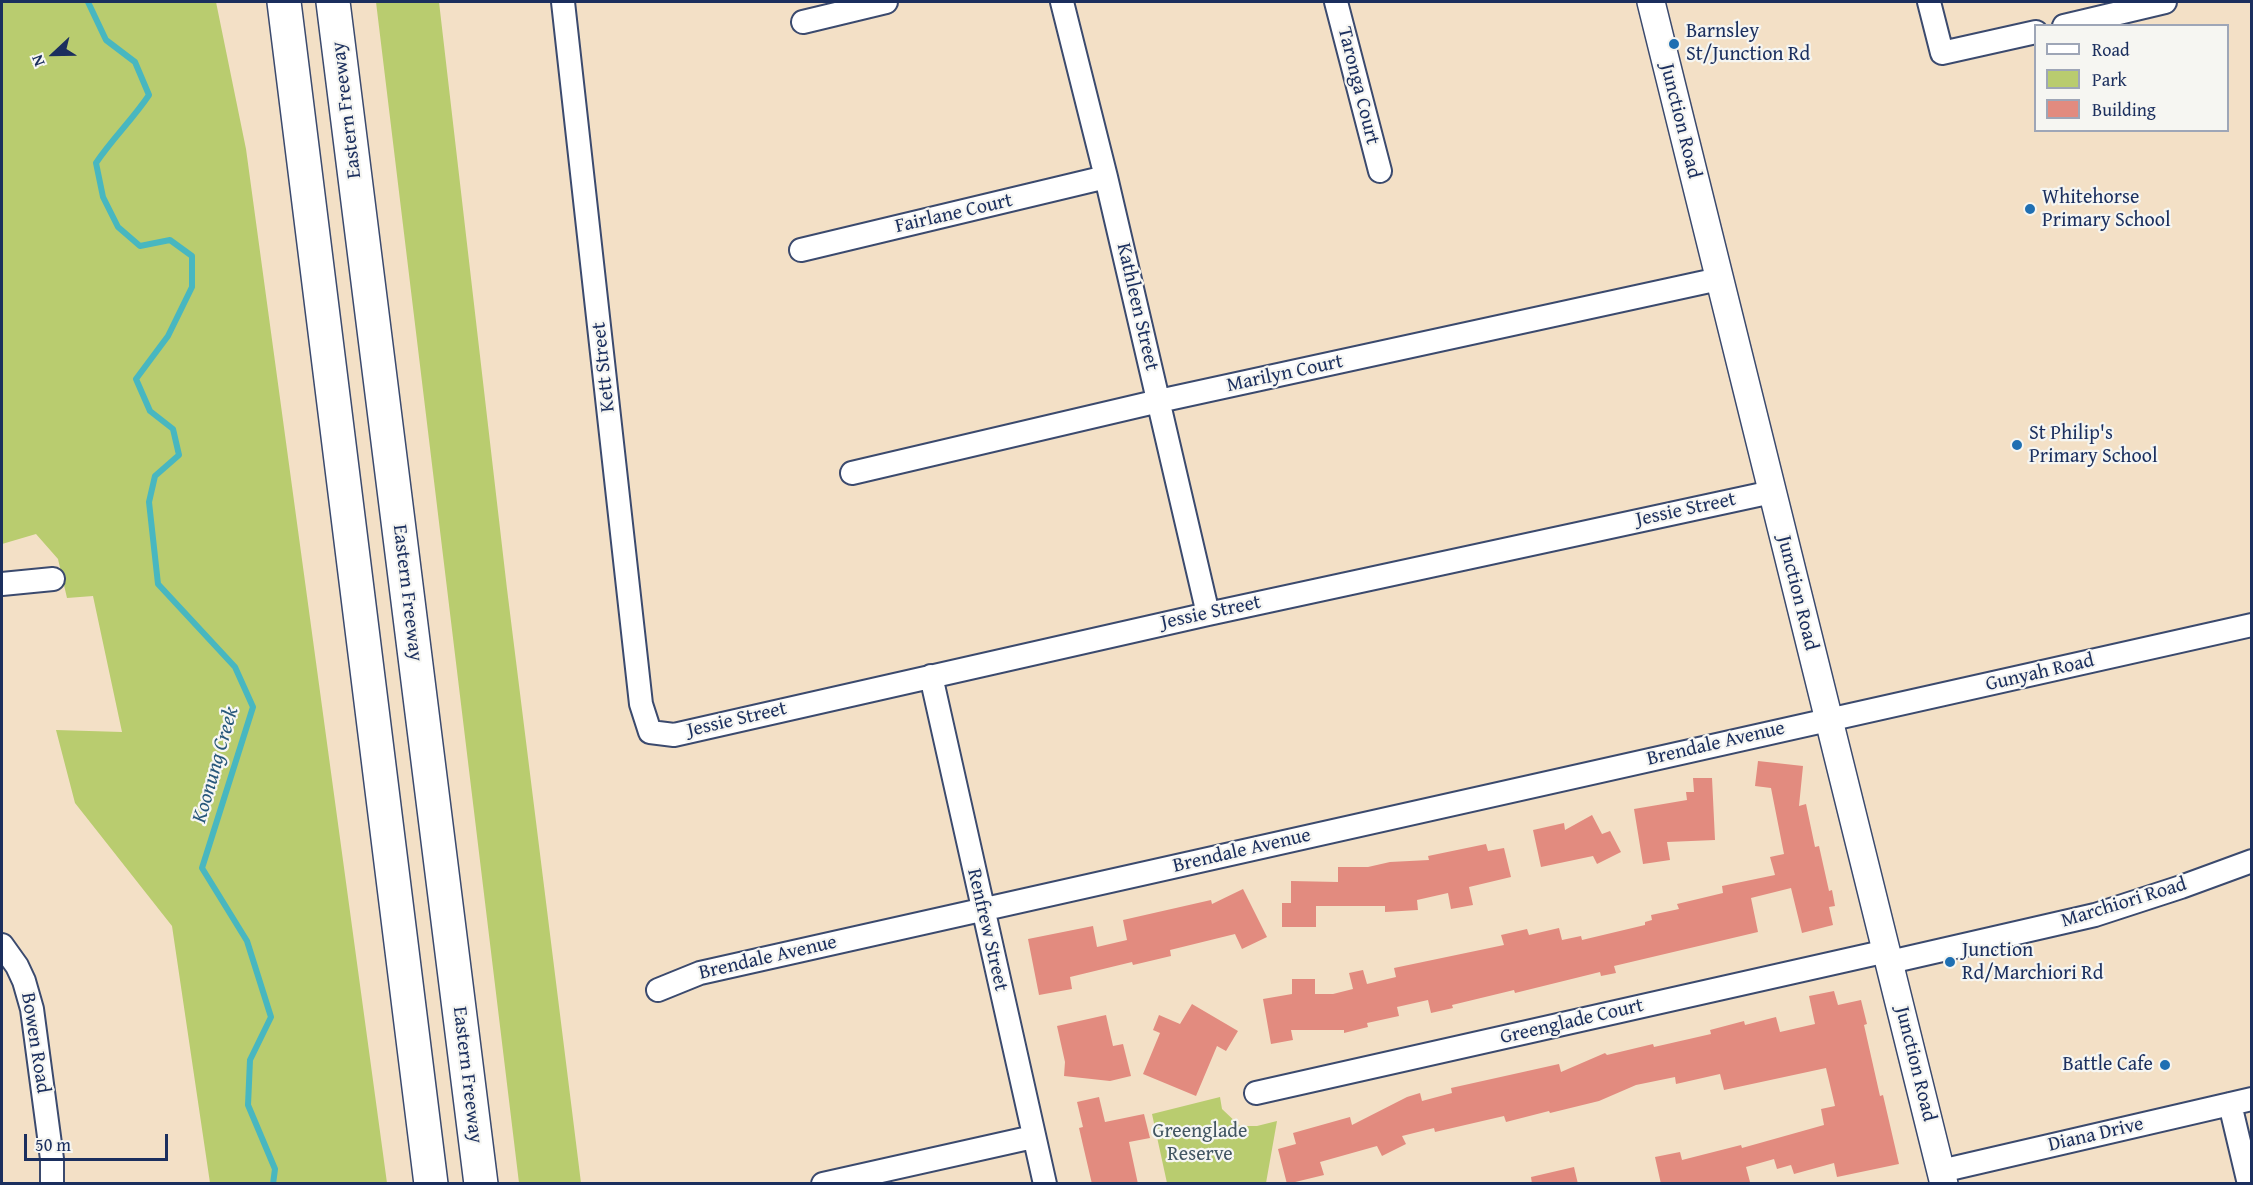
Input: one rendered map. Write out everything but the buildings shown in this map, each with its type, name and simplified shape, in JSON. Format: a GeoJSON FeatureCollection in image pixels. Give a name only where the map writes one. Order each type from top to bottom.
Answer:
{"type":"FeatureCollection","features":[{"type":"Feature","properties":{"kind":"highway"},"geometry":{"type":"LineString","coordinates":[[279,2],[291,51]]}},
{"type":"Feature","properties":{"kind":"highway"},"geometry":{"type":"LineString","coordinates":[[284,2],[431,1184]]}},
{"type":"Feature","properties":{"kind":"highway","name":"Eastern Freeway"},"geometry":{"type":"LineString","coordinates":[[334,10],[481,1184]]}},
{"type":"Feature","properties":{"kind":"street","name":"Kett Street"},"geometry":{"type":"LineString","coordinates":[[563,2],[641,704],[650,732]]}},
{"type":"Feature","properties":{"kind":"street"},"geometry":{"type":"LineString","coordinates":[[803,22],[886,2]]}},
{"type":"Feature","properties":{"kind":"street","name":"Kathleen Street"},"geometry":{"type":"LineString","coordinates":[[1062,2],[1106,177],[1208,614]]}},
{"type":"Feature","properties":{"kind":"street","name":"Taronga Court"},"geometry":{"type":"LineString","coordinates":[[1336,2],[1380,171]]}},
{"type":"Feature","properties":{"kind":"street","name":"Junction Road"},"geometry":{"type":"LineString","coordinates":[[1651,2],[1888,956],[1941,1180]]}},
{"type":"Feature","properties":{"kind":"street"},"geometry":{"type":"LineString","coordinates":[[1929,2],[1942,53],[2034,32]]}},
{"type":"Feature","properties":{"kind":"street"},"geometry":{"type":"LineString","coordinates":[[2072,24],[2165,2]]}},
{"type":"Feature","properties":{"kind":"street","name":"Fairlane Court"},"geometry":{"type":"LineString","coordinates":[[801,250],[1106,177]]}},
{"type":"Feature","properties":{"kind":"street","name":"Marilyn Court"},"geometry":{"type":"LineString","coordinates":[[852,473],[1159,401],[1719,279]]}},
{"type":"Feature","properties":{"kind":"street","name":"Jessie Street"},"geometry":{"type":"LineString","coordinates":[[650,732],[674,735],[1208,614],[1772,492]]}},
{"type":"Feature","properties":{"kind":"street"},"geometry":{"type":"LineString","coordinates":[[2,584],[53,579]]}},
{"type":"Feature","properties":{"kind":"street","name":"Gunyah Road"},"geometry":{"type":"LineString","coordinates":[[1829,720],[2252,625]]}},
{"type":"Feature","properties":{"kind":"street","name":"Renfrew Street"},"geometry":{"type":"LineString","coordinates":[[931,676],[1045,1184]]}},
{"type":"Feature","properties":{"kind":"street","name":"Brendale Avenue"},"geometry":{"type":"LineString","coordinates":[[658,990],[700,973],[1829,720]]}},
{"type":"Feature","properties":{"kind":"street","name":"Marchiori Road"},"geometry":{"type":"LineString","coordinates":[[1888,956],[2095,915],[2252,861]]}},
{"type":"Feature","properties":{"kind":"street","name":"Bowen Road"},"geometry":{"type":"LineString","coordinates":[[2,945],[24,981],[32,1009],[52,1160],[52,1184]]}},
{"type":"Feature","properties":{"kind":"street","name":"Greenglade Court"},"geometry":{"type":"LineString","coordinates":[[1256,1093],[1888,956]]}},
{"type":"Feature","properties":{"kind":"street"},"geometry":{"type":"LineString","coordinates":[[2241,1102],[2249,1184]]}},
{"type":"Feature","properties":{"kind":"street","name":"Diana Drive"},"geometry":{"type":"LineString","coordinates":[[1941,1180],[2241,1102]]}},
{"type":"Feature","properties":{"kind":"street"},"geometry":{"type":"LineString","coordinates":[[823,1184],[1034,1137]]}},
{"type":"Feature","properties":{"kind":"green space"},"geometry":{"type":"Polygon","coordinates":[[[2,2],[216,2],[246,149],[387,1183],[210,1183],[172,926],[75,803],[56,730],[122,732],[93,596],[67,598],[58,559],[36,534],[2,544],[2,2]]]}},
{"type":"Feature","properties":{"kind":"green space"},"geometry":{"type":"Polygon","coordinates":[[[376,2],[439,2],[507,589],[581,1183],[519,1183],[376,2]]]}},
{"type":"Feature","properties":{"kind":"green space","name":"Greenglade Reserve"},"geometry":{"type":"Polygon","coordinates":[[[1220,1097],[1222,1109],[1240,1126],[1257,1126],[1277,1121],[1266,1183],[1167,1183],[1152,1114],[1220,1097]]]}},
{"type":"Feature","properties":{"kind":"waterway","name":"Koonung Creek"},"geometry":{"type":"LineString","coordinates":[[88,2],[106,40],[135,62],[149,95],[96,163],[103,197],[118,227],[140,246],[170,240],[192,256],[192,287],[168,336],[136,379],[150,411],[173,429],[179,455],[155,476],[149,502],[158,584],[235,667],[253,707],[202,868],[247,941],[271,1017],[250,1060],[248,1105],[275,1169],[273,1184]]}},
{"type":"Feature","properties":{"kind":"place","name":"Barnsley St/Junction Rd"},"geometry":{"type":"Point","coordinates":[1674,44]}},
{"type":"Feature","properties":{"kind":"place","name":"Whitehorse Primary School"},"geometry":{"type":"Point","coordinates":[2030,209]}},
{"type":"Feature","properties":{"kind":"place","name":"St Philip's Primary School"},"geometry":{"type":"Point","coordinates":[2017,445]}},
{"type":"Feature","properties":{"kind":"place","name":"Junction Rd/Marchiori Rd"},"geometry":{"type":"Point","coordinates":[1950,962]}},
{"type":"Feature","properties":{"kind":"place","name":"Battle Cafe"},"geometry":{"type":"Point","coordinates":[2165,1065]}}]}
